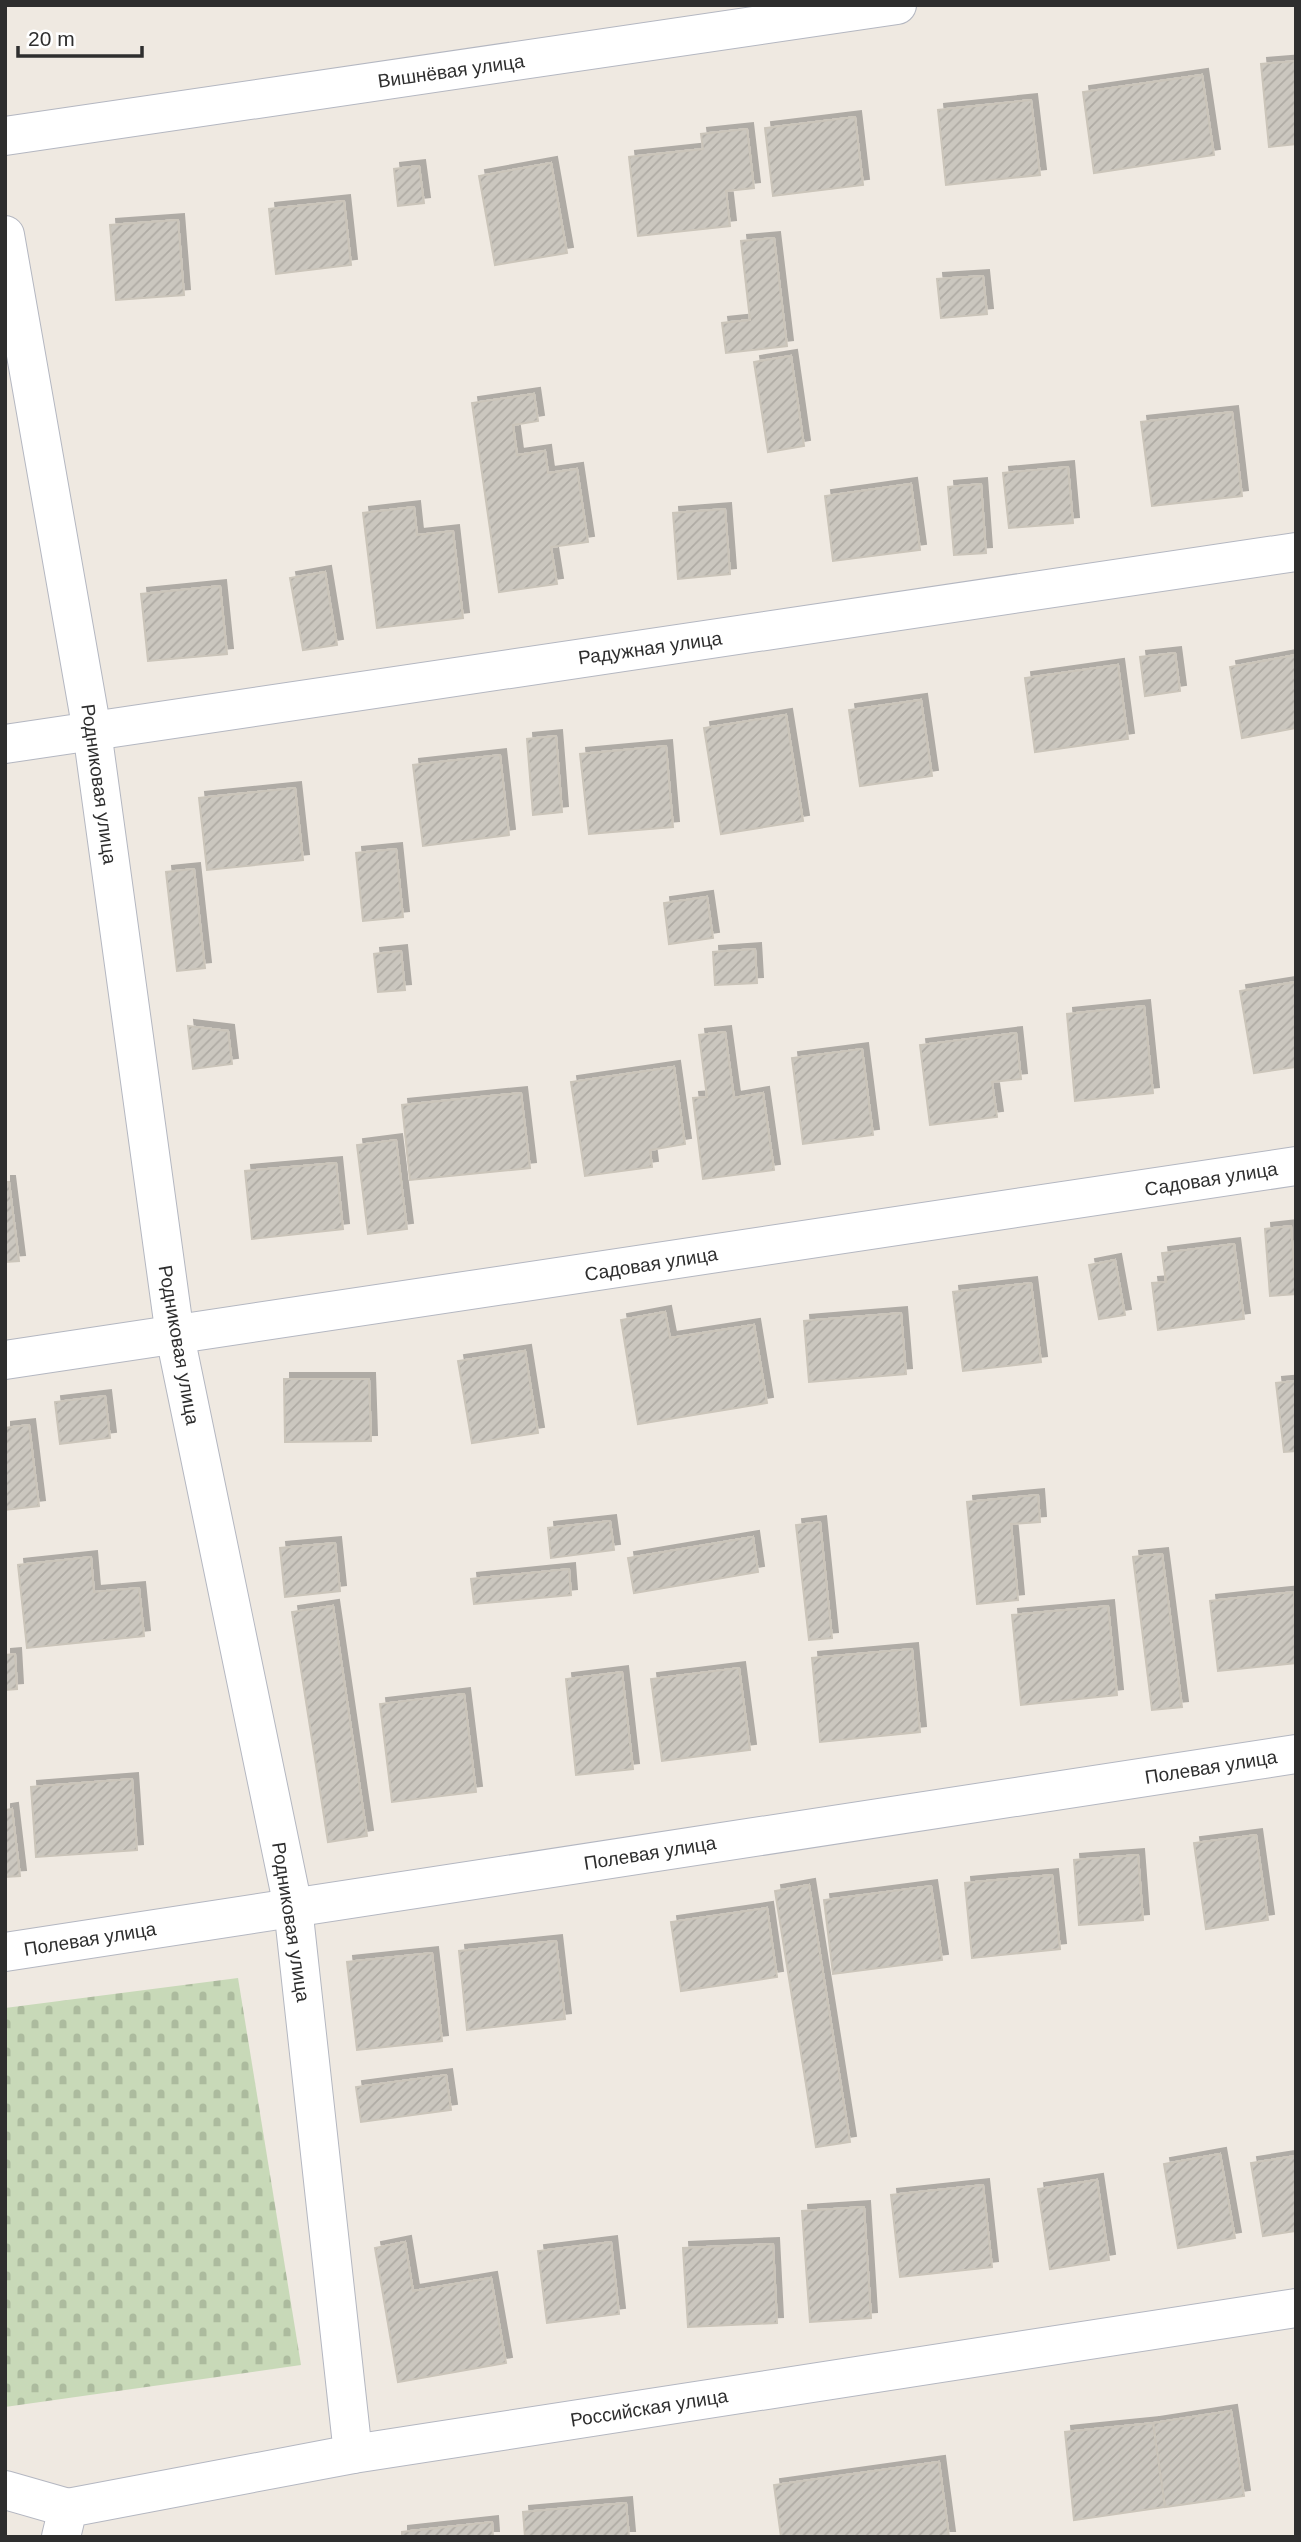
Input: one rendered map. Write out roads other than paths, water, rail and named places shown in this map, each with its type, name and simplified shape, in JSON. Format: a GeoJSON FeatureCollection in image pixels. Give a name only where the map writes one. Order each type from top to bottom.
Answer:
{"type":"FeatureCollection","features":[{"type":"Feature","properties":{"kind":"street","name":"Вишнёвая улица"},"geometry":{"type":"LineString","coordinates":[[5,136],[897,5]]}},
{"type":"Feature","properties":{"kind":"street","name":"Родниковая улица"},"geometry":{"type":"LineString","coordinates":[[5,235],[92,731],[174,1336],[293,1908],[353,2454]]}},
{"type":"Feature","properties":{"kind":"street","name":"Радужная улица"},"geometry":{"type":"LineString","coordinates":[[5,744],[1296,552]]}},
{"type":"Feature","properties":{"kind":"street","name":"Садовая улица"},"geometry":{"type":"LineString","coordinates":[[5,1360],[1296,1166]]}},
{"type":"Feature","properties":{"kind":"street","name":"Полевая улица"},"geometry":{"type":"LineString","coordinates":[[5,1952],[1296,1754]]}},
{"type":"Feature","properties":{"kind":"street","name":"Российская улица"},"geometry":{"type":"LineString","coordinates":[[5,2490],[64,2522],[353,2454],[1296,2308]]}}]}
